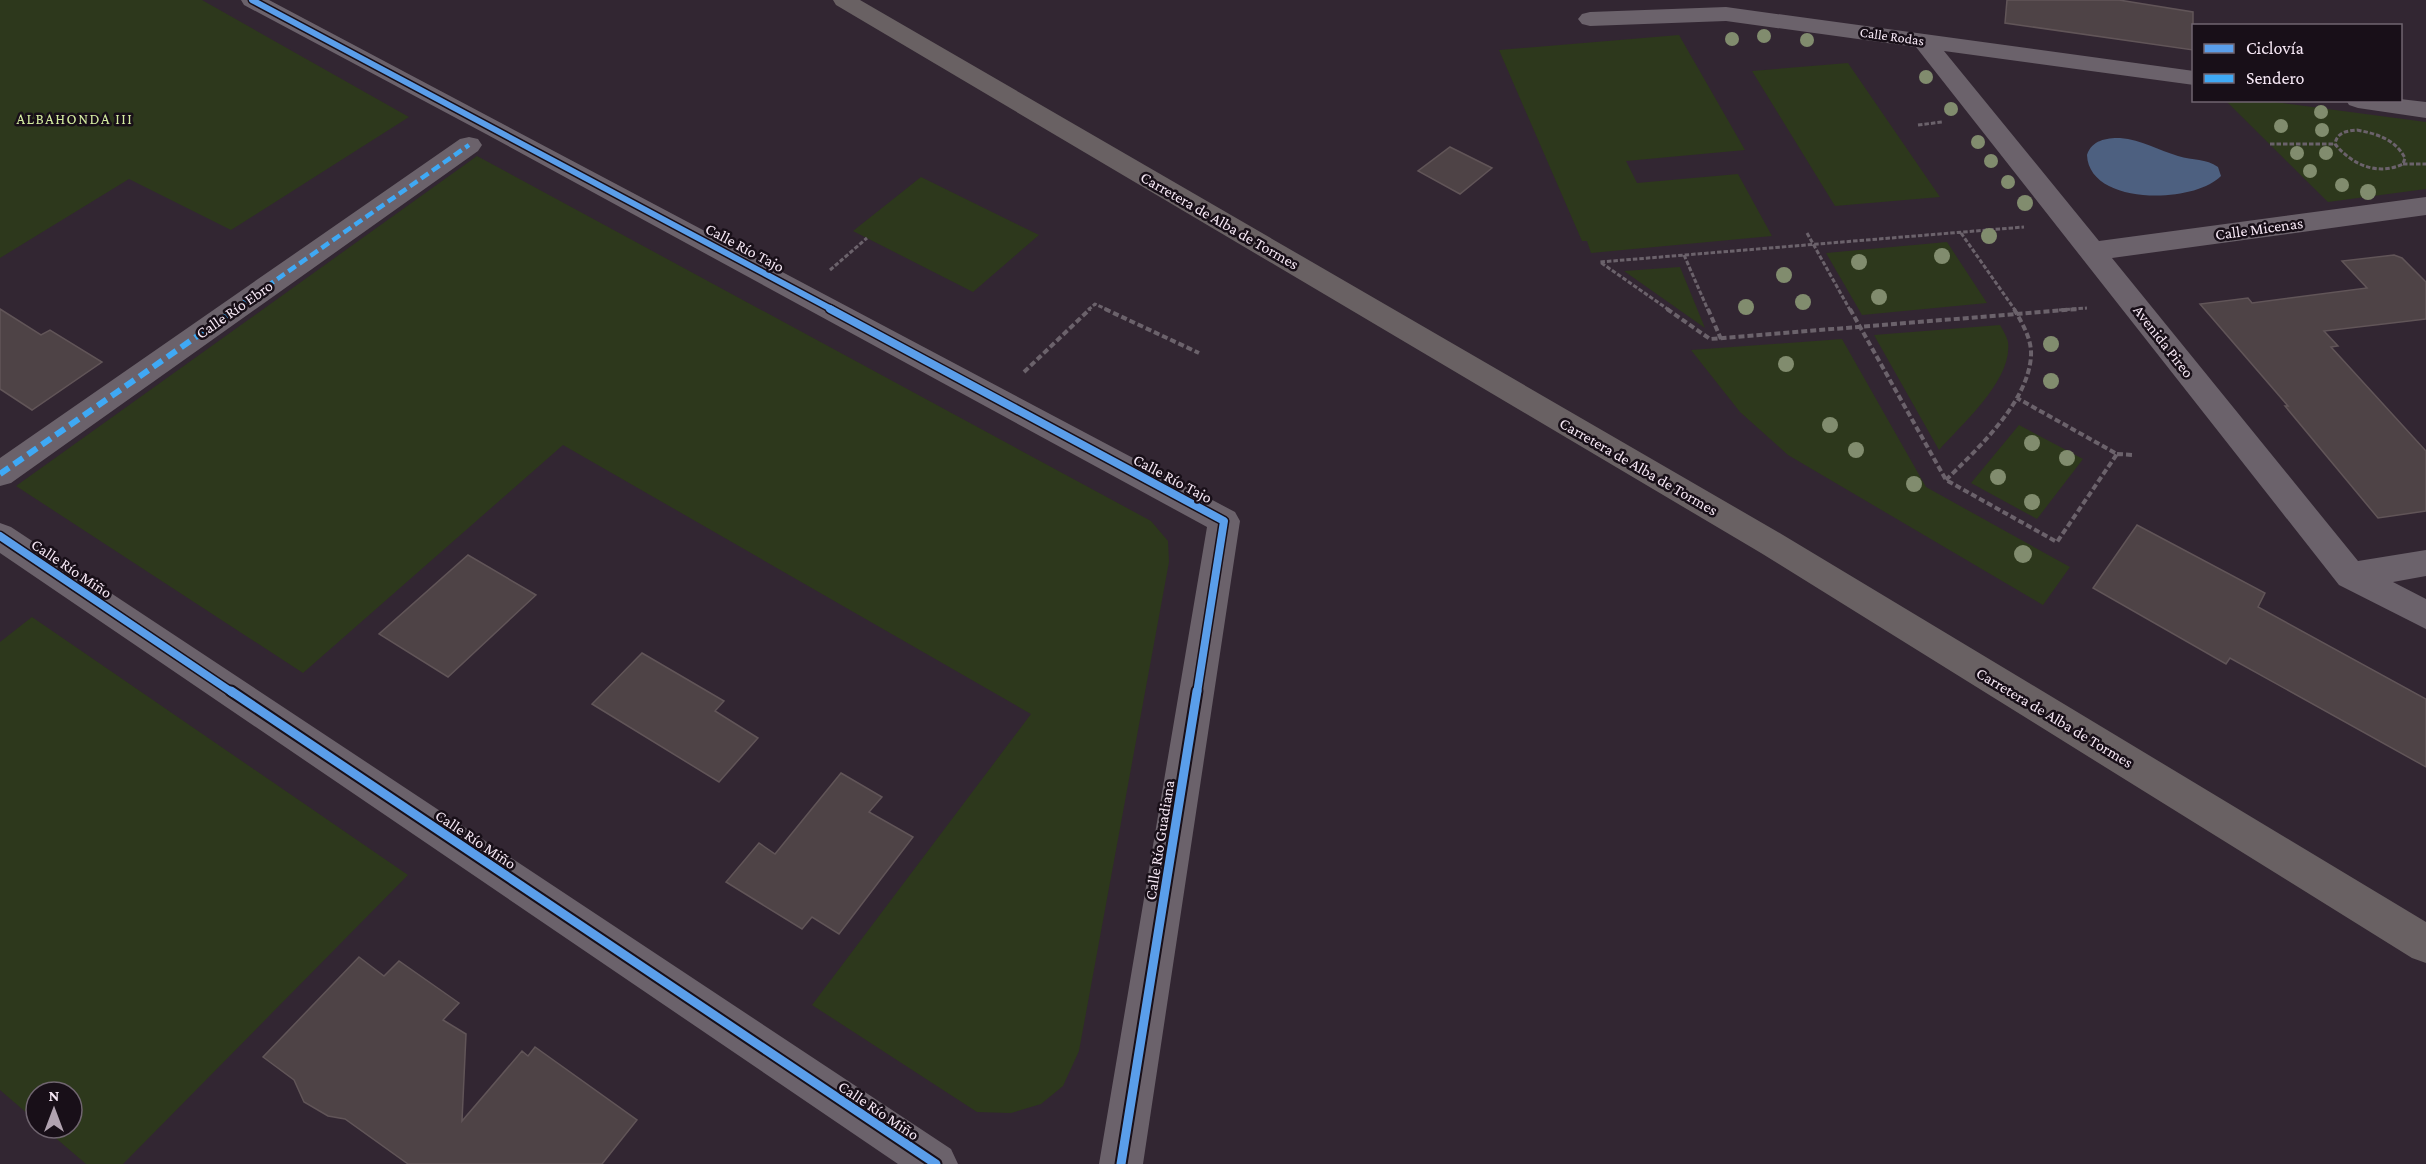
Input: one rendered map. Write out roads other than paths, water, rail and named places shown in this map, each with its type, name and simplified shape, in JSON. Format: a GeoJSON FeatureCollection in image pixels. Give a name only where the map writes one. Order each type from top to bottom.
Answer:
{"type":"FeatureCollection","features":[{"type":"Feature","properties":{"kind":"main road","name":"Carretera de Alba de Tormes"},"geometry":{"type":"LineString","coordinates":[[844,0],[1772,544],[2426,944]]}},
{"type":"Feature","properties":{"kind":"street","name":"Calle Río Tajo"},"geometry":{"type":"LineString","coordinates":[[252,0],[495,128],[1224,521]]}},
{"type":"Feature","properties":{"kind":"street","name":"Calle Rodas"},"geometry":{"type":"LineString","coordinates":[[1590,19],[1725,7],[1923,40],[2192,78]]}},
{"type":"Feature","properties":{"kind":"street","name":"Avenida Pireo"},"geometry":{"type":"LineString","coordinates":[[1923,40],[2350,576],[2426,615]]}},
{"type":"Feature","properties":{"kind":"street"},"geometry":{"type":"LineString","coordinates":[[2372,102],[2426,110]]}},
{"type":"Feature","properties":{"kind":"street","name":"Calle Río Ebro"},"geometry":{"type":"LineString","coordinates":[[0,474],[469,145]]}},
{"type":"Feature","properties":{"kind":"street","name":"Calle Micenas"},"geometry":{"type":"LineString","coordinates":[[2093,251],[2426,206]]}},
{"type":"Feature","properties":{"kind":"street","name":"Calle Río Guadiana"},"geometry":{"type":"LineString","coordinates":[[1121,1164],[1224,521]]}},
{"type":"Feature","properties":{"kind":"street","name":"Calle Río Miño"},"geometry":{"type":"LineString","coordinates":[[0,536],[936,1164]]}},
{"type":"Feature","properties":{"kind":"street"},"geometry":{"type":"LineString","coordinates":[[2350,576],[2426,563]]}},
{"type":"Feature","properties":{"kind":"water"},"geometry":{"type":"Polygon","coordinates":[[[2120,138],[2143,143],[2184,158],[2209,162],[2218,167],[2221,176],[2208,185],[2189,192],[2145,195],[2123,191],[2105,184],[2092,172],[2087,155],[2096,143],[2120,138]]]}},
{"type":"Feature","properties":{"kind":"district","name":"ALBAHONDA III"},"geometry":{"type":"Point","coordinates":[75,119]}}]}
